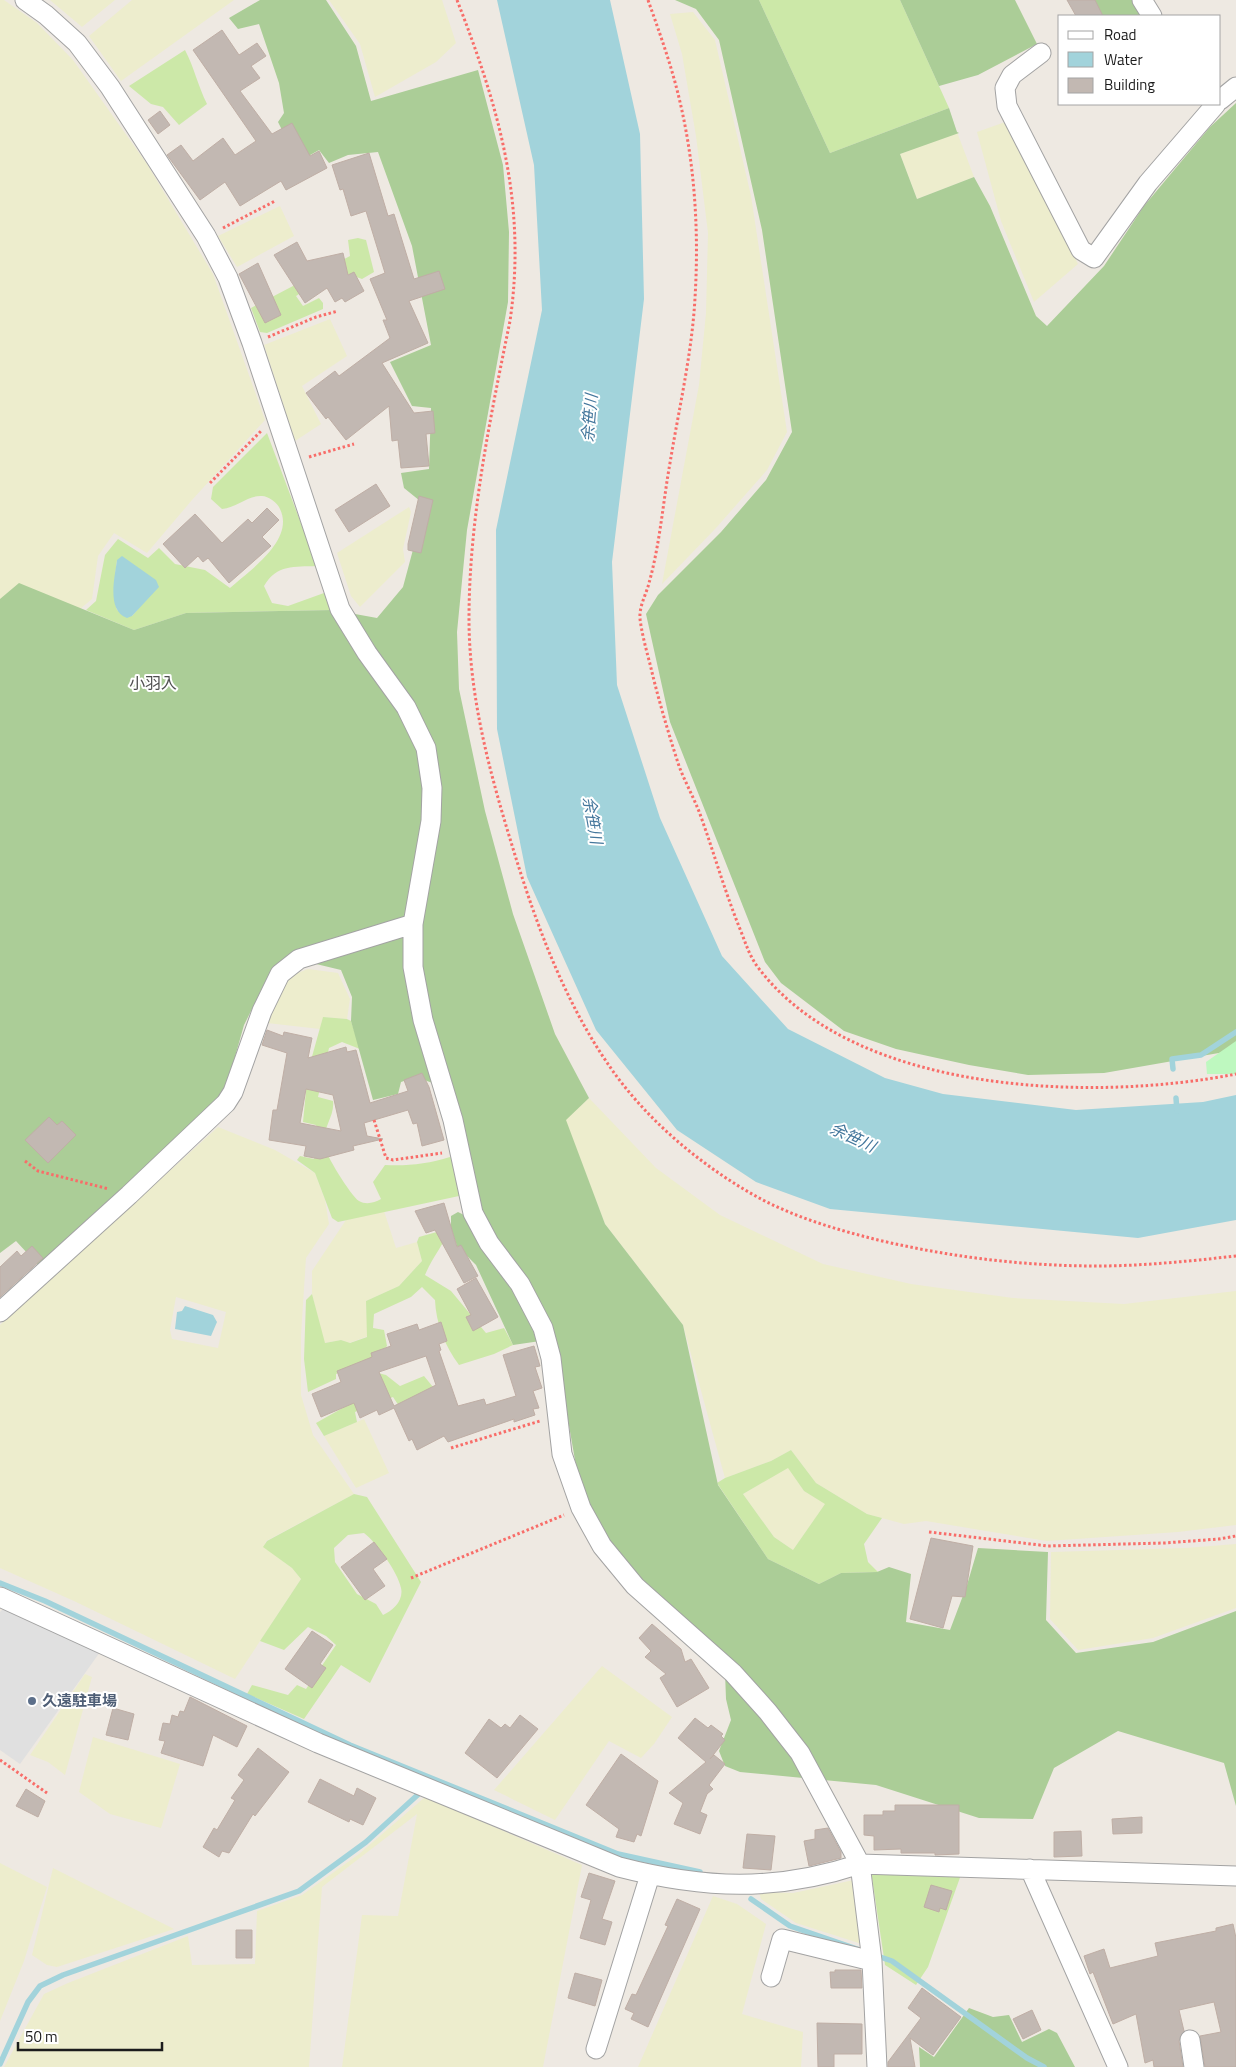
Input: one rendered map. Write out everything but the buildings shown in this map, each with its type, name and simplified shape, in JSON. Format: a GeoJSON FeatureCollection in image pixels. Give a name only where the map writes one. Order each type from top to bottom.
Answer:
{"type":"FeatureCollection","features":[{"type":"Feature","properties":{"kind":"street"},"geometry":{"type":"LineString","coordinates":[[25,0],[46,15],[77,43],[110,87],[206,236],[228,278],[252,343],[340,609],[367,653],[406,707],[426,748],[432,788],[431,821],[413,924],[414,967],[423,1020],[453,1120],[473,1213],[489,1243],[520,1284],[543,1328],[551,1358],[562,1454],[581,1508],[602,1546],[618,1568],[635,1586],[733,1674],[800,1753],[860,1864],[872,1961],[877,2067]]}},
{"type":"Feature","properties":{"kind":"street"},"geometry":{"type":"LineString","coordinates":[[1142,0],[1151,15]]}},
{"type":"Feature","properties":{"kind":"street"},"geometry":{"type":"LineString","coordinates":[[1042,53],[1012,75],[1005,88],[1007,106],[1081,250],[1094,258],[1148,183],[1212,105]]}},
{"type":"Feature","properties":{"kind":"street"},"geometry":{"type":"LineString","coordinates":[[1221,98],[1236,87]]}},
{"type":"Feature","properties":{"kind":"street"},"geometry":{"type":"LineString","coordinates":[[0,1312],[129,1195],[226,1102],[233,1092],[262,1011],[280,974],[298,959],[413,924]]}},
{"type":"Feature","properties":{"kind":"street"},"geometry":{"type":"LineString","coordinates":[[1,1599],[318,1743],[619,1868],[650,1876],[713,1885],[757,1885],[824,1876],[860,1864],[1236,1876]]}},
{"type":"Feature","properties":{"kind":"street"},"geometry":{"type":"LineString","coordinates":[[1030,1869],[1118,2067]]}},
{"type":"Feature","properties":{"kind":"street"},"geometry":{"type":"LineString","coordinates":[[596,2049],[650,1876]]}},
{"type":"Feature","properties":{"kind":"street"},"geometry":{"type":"LineString","coordinates":[[771,1977],[782,1939],[872,1961]]}},
{"type":"Feature","properties":{"kind":"street"},"geometry":{"type":"LineString","coordinates":[[1190,2040],[1194,2067]]}},
{"type":"Feature","properties":{"kind":"path"},"geometry":{"type":"LineString","coordinates":[[458,0],[488,84],[507,156],[512,184],[516,250],[515,291],[473,530],[469,623],[473,673],[482,738],[516,858],[539,927],[579,1015],[596,1045],[620,1080],[655,1119],[719,1173],[760,1198],[792,1213],[848,1232],[900,1245],[985,1260],[1068,1266],[1164,1264],[1236,1256]]}},
{"type":"Feature","properties":{"kind":"path"},"geometry":{"type":"LineString","coordinates":[[648,0],[670,66],[687,138],[696,205],[696,272],[691,334],[652,569],[640,615],[660,708],[681,770],[699,812],[731,908],[750,954],[759,969],[782,995],[824,1026],[850,1042],[876,1052],[928,1067],[986,1080],[1042,1086],[1099,1088],[1157,1086],[1236,1074]]}},
{"type":"Feature","properties":{"kind":"path"},"geometry":{"type":"LineString","coordinates":[[206,236],[276,200]]}},
{"type":"Feature","properties":{"kind":"path"},"geometry":{"type":"LineString","coordinates":[[252,343],[316,316],[338,312]]}},
{"type":"Feature","properties":{"kind":"path"},"geometry":{"type":"LineString","coordinates":[[210,483],[276,416]]}},
{"type":"Feature","properties":{"kind":"path"},"geometry":{"type":"LineString","coordinates":[[291,462],[354,444]]}},
{"type":"Feature","properties":{"kind":"path"},"geometry":{"type":"LineString","coordinates":[[374,1120],[386,1158],[394,1160],[426,1157],[460,1149]]}},
{"type":"Feature","properties":{"kind":"path"},"geometry":{"type":"LineString","coordinates":[[25,1161],[38,1171],[129,1195]]}},
{"type":"Feature","properties":{"kind":"path"},"geometry":{"type":"LineString","coordinates":[[450,1448],[558,1416]]}},
{"type":"Feature","properties":{"kind":"path"},"geometry":{"type":"LineString","coordinates":[[411,1578],[581,1508]]}},
{"type":"Feature","properties":{"kind":"path"},"geometry":{"type":"LineString","coordinates":[[928,1532],[1048,1546],[1164,1543],[1236,1536]]}},
{"type":"Feature","properties":{"kind":"path"},"geometry":{"type":"LineString","coordinates":[[0,1760],[47,1793]]}},
{"type":"Feature","properties":{"kind":"green space"},"geometry":{"type":"Polygon","coordinates":[[[0,0],[4,0],[37,23],[73,60],[147,164],[213,274],[265,420],[192,500],[147,553],[114,533],[98,556],[92,599],[80,609],[0,599],[0,0]]]}},
{"type":"Feature","properties":{"kind":"green space"},"geometry":{"type":"Polygon","coordinates":[[[50,0],[115,0],[82,27],[50,0]]]}},
{"type":"Feature","properties":{"kind":"green space"},"geometry":{"type":"Polygon","coordinates":[[[132,0],[234,0],[121,81],[89,36],[132,0]]]}},
{"type":"Feature","properties":{"kind":"green space"},"geometry":{"type":"Polygon","coordinates":[[[260,0],[326,0],[356,46],[371,101],[478,70],[503,165],[509,232],[508,302],[467,530],[457,632],[459,689],[485,811],[513,914],[555,1034],[589,1098],[566,1120],[605,1224],[683,1325],[718,1485],[768,1559],[819,1584],[841,1573],[877,1572],[889,1567],[911,1574],[906,1622],[950,1630],[967,1585],[978,1548],[1048,1552],[1046,1620],[1076,1653],[1153,1642],[1236,1611],[1236,1806],[1224,1763],[1118,1731],[1054,1768],[1033,1819],[979,1818],[876,1785],[740,1772],[725,1766],[719,1751],[731,1720],[726,1699],[725,1672],[628,1570],[604,1536],[580,1489],[554,1339],[513,1345],[476,1265],[457,1246],[451,1228],[451,1216],[458,1212],[466,1216],[449,1089],[416,1077],[401,1082],[398,1094],[373,1100],[351,1021],[352,997],[341,970],[312,963],[295,969],[261,991],[244,1025],[227,1085],[209,1114],[41,1268],[16,1241],[0,1253],[0,599],[19,583],[134,630],[186,613],[333,610],[377,618],[403,587],[425,505],[404,488],[401,473],[429,469],[431,408],[412,406],[390,362],[431,345],[412,246],[378,152],[348,155],[329,163],[319,150],[298,162],[278,122],[284,113],[279,83],[259,24],[238,29],[229,18],[260,0]]]}},
{"type":"Feature","properties":{"kind":"green space"},"geometry":{"type":"Polygon","coordinates":[[[329,0],[442,0],[456,43],[436,62],[375,97],[360,44],[329,0]]]}},
{"type":"Feature","properties":{"kind":"green space"},"geometry":{"type":"Polygon","coordinates":[[[675,0],[759,0],[830,153],[949,108],[959,133],[900,154],[917,199],[974,177],[990,206],[1036,316],[1047,326],[1104,266],[1144,206],[1210,127],[1236,103],[1236,1050],[1104,1073],[1028,1075],[969,1065],[896,1049],[844,1031],[781,983],[765,962],[670,722],[646,614],[658,595],[721,532],[766,480],[792,432],[762,230],[719,40],[696,9],[675,0]]]}},
{"type":"Feature","properties":{"kind":"green space"},"geometry":{"type":"Polygon","coordinates":[[[759,0],[900,0],[949,108],[830,153],[759,0]]]}},
{"type":"Feature","properties":{"kind":"green space"},"geometry":{"type":"Polygon","coordinates":[[[900,0],[1015,0],[1037,44],[978,75],[939,86],[900,0]]]}},
{"type":"Feature","properties":{"kind":"green space"},"geometry":{"type":"Polygon","coordinates":[[[1087,0],[1153,0],[1161,15],[1094,15],[1087,0]]]}},
{"type":"Feature","properties":{"kind":"green space"},"geometry":{"type":"Polygon","coordinates":[[[693,12],[715,40],[751,196],[787,432],[767,470],[716,528],[662,584],[699,385],[706,313],[708,233],[696,136],[682,54],[670,14],[693,12]]]}},
{"type":"Feature","properties":{"kind":"green space"},"geometry":{"type":"Polygon","coordinates":[[[185,50],[207,104],[179,125],[163,107],[151,104],[129,86],[185,50]]]}},
{"type":"Feature","properties":{"kind":"green space"},"geometry":{"type":"Polygon","coordinates":[[[1008,121],[1078,264],[1034,302],[1001,221],[977,132],[1008,121]]]}},
{"type":"Feature","properties":{"kind":"green space"},"geometry":{"type":"Polygon","coordinates":[[[957,132],[974,177],[917,199],[900,154],[957,132]]]}},
{"type":"Feature","properties":{"kind":"green space"},"geometry":{"type":"Polygon","coordinates":[[[280,206],[294,236],[237,267],[218,236],[280,206]]]}},
{"type":"Feature","properties":{"kind":"green space"},"geometry":{"type":"Polygon","coordinates":[[[358,238],[366,240],[374,272],[362,279],[337,270],[296,296],[303,306],[319,298],[323,303],[323,309],[267,333],[260,332],[251,308],[350,256],[348,240],[358,238]]]}},
{"type":"Feature","properties":{"kind":"green space"},"geometry":{"type":"Polygon","coordinates":[[[330,319],[347,356],[302,386],[321,424],[295,441],[264,345],[330,319]]]}},
{"type":"Feature","properties":{"kind":"green space"},"geometry":{"type":"Polygon","coordinates":[[[267,433],[317,566],[280,570],[264,586],[272,603],[288,606],[324,593],[333,610],[186,613],[134,630],[86,610],[96,601],[105,555],[118,539],[148,558],[159,548],[175,564],[205,570],[230,588],[259,563],[276,543],[281,532],[283,521],[279,507],[267,497],[257,496],[222,509],[211,499],[213,487],[267,433]],[[117,560],[114,591],[117,610],[132,616],[138,609],[117,560]]]}},
{"type":"Feature","properties":{"kind":"green space"},"geometry":{"type":"Polygon","coordinates":[[[409,507],[411,512],[403,549],[405,562],[360,607],[351,596],[337,553],[409,507]]]}},
{"type":"Feature","properties":{"kind":"green space"},"geometry":{"type":"Polygon","coordinates":[[[308,969],[338,973],[350,999],[347,1019],[323,1017],[320,1029],[267,1023],[285,978],[308,969]]]}},
{"type":"Feature","properties":{"kind":"green space"},"geometry":{"type":"Polygon","coordinates":[[[323,1017],[351,1021],[360,1049],[342,1042],[329,1048],[318,1097],[333,1101],[332,1112],[324,1139],[325,1150],[355,1198],[367,1203],[376,1202],[381,1199],[373,1182],[385,1165],[418,1164],[450,1157],[456,1160],[459,1196],[338,1222],[332,1218],[315,1173],[297,1160],[300,1156],[314,1159],[318,1130],[316,1125],[303,1122],[308,1071],[323,1017]]]}},
{"type":"Feature","properties":{"kind":"green space"},"geometry":{"type":"Polygon","coordinates":[[[1236,1041],[1236,1074],[1207,1074],[1206,1062],[1236,1041]]]}},
{"type":"Feature","properties":{"kind":"green space"},"geometry":{"type":"Polygon","coordinates":[[[589,1098],[656,1168],[720,1215],[823,1264],[911,1284],[1013,1298],[1124,1304],[1236,1291],[1236,1525],[1178,1532],[1047,1541],[926,1521],[904,1524],[867,1514],[816,1483],[791,1450],[771,1461],[725,1478],[683,1325],[605,1224],[565,1120],[589,1098]]]}},
{"type":"Feature","properties":{"kind":"green space"},"geometry":{"type":"Polygon","coordinates":[[[218,1127],[275,1150],[315,1173],[325,1200],[329,1224],[306,1258],[301,1335],[301,1395],[313,1435],[354,1494],[266,1541],[264,1547],[292,1568],[301,1579],[235,1679],[74,1601],[0,1568],[0,1325],[218,1127]],[[176,1297],[170,1330],[172,1339],[218,1348],[226,1312],[176,1297]]]}},
{"type":"Feature","properties":{"kind":"green space"},"geometry":{"type":"Polygon","coordinates":[[[384,1211],[396,1248],[417,1242],[422,1261],[399,1286],[366,1301],[368,1336],[349,1343],[341,1340],[324,1343],[312,1294],[312,1271],[346,1220],[384,1211]]]}},
{"type":"Feature","properties":{"kind":"green space"},"geometry":{"type":"Polygon","coordinates":[[[451,1228],[425,1275],[451,1291],[486,1333],[504,1328],[513,1345],[494,1354],[459,1365],[449,1350],[442,1334],[437,1318],[435,1300],[422,1287],[411,1297],[374,1314],[373,1328],[384,1330],[387,1346],[372,1362],[378,1373],[386,1375],[400,1386],[424,1376],[433,1387],[399,1406],[393,1397],[355,1412],[357,1422],[324,1436],[316,1423],[355,1401],[358,1365],[336,1374],[336,1379],[308,1392],[304,1359],[306,1300],[312,1294],[325,1343],[341,1340],[350,1343],[367,1337],[366,1301],[399,1286],[422,1261],[417,1242],[419,1237],[451,1228]]]}},
{"type":"Feature","properties":{"kind":"green space"},"geometry":{"type":"Polygon","coordinates":[[[364,1419],[389,1473],[356,1488],[324,1436],[364,1419]]]}},
{"type":"Feature","properties":{"kind":"green space"},"geometry":{"type":"Polygon","coordinates":[[[791,1450],[816,1483],[867,1514],[882,1518],[864,1544],[868,1562],[878,1572],[841,1573],[819,1584],[768,1559],[717,1483],[725,1478],[771,1461],[791,1450]],[[788,1468],[743,1494],[774,1537],[793,1550],[825,1504],[804,1491],[788,1468]]]}},
{"type":"Feature","properties":{"kind":"green space"},"geometry":{"type":"Polygon","coordinates":[[[788,1467],[804,1491],[826,1503],[793,1550],[774,1537],[743,1494],[788,1467]]]}},
{"type":"Feature","properties":{"kind":"green space"},"geometry":{"type":"Polygon","coordinates":[[[354,1494],[367,1497],[421,1582],[370,1683],[341,1665],[304,1719],[247,1694],[252,1685],[288,1695],[297,1685],[306,1689],[336,1645],[326,1636],[308,1627],[284,1650],[260,1641],[301,1579],[292,1568],[263,1547],[267,1541],[354,1494]],[[364,1533],[348,1535],[334,1548],[335,1562],[357,1594],[376,1604],[383,1615],[390,1611],[399,1601],[401,1588],[391,1566],[364,1533]]]}},
{"type":"Feature","properties":{"kind":"green space"},"geometry":{"type":"Polygon","coordinates":[[[1236,1544],[1236,1608],[1153,1638],[1078,1650],[1050,1619],[1051,1552],[1186,1548],[1236,1544]]]}},
{"type":"Feature","properties":{"kind":"green space"},"geometry":{"type":"Polygon","coordinates":[[[602,1666],[672,1717],[654,1744],[641,1758],[609,1741],[555,1820],[494,1790],[602,1666]]]}},
{"type":"Feature","properties":{"kind":"green space"},"geometry":{"type":"Polygon","coordinates":[[[85,1674],[92,1677],[65,1775],[48,1762],[30,1755],[85,1674]]]}},
{"type":"Feature","properties":{"kind":"green space"},"geometry":{"type":"Polygon","coordinates":[[[93,1737],[180,1764],[161,1828],[110,1814],[79,1792],[93,1737]]]}},
{"type":"Feature","properties":{"kind":"green space"},"geometry":{"type":"Polygon","coordinates":[[[425,1797],[582,1865],[543,2067],[342,2067],[362,1915],[398,1916],[417,1814],[322,1887],[309,2067],[4,2067],[44,1994],[68,1983],[188,1936],[192,1965],[255,1964],[257,1911],[302,1895],[359,1854],[425,1797]]]}},
{"type":"Feature","properties":{"kind":"green space"},"geometry":{"type":"Polygon","coordinates":[[[0,1863],[47,1887],[24,1961],[0,2021],[0,1863]]]}},
{"type":"Feature","properties":{"kind":"green space"},"geometry":{"type":"Polygon","coordinates":[[[53,1868],[174,1929],[57,1967],[47,1965],[32,1955],[53,1868]]]}},
{"type":"Feature","properties":{"kind":"green space"},"geometry":{"type":"Polygon","coordinates":[[[871,1871],[962,1872],[928,1967],[916,1985],[885,1965],[871,1871]]]}},
{"type":"Feature","properties":{"kind":"green space"},"geometry":{"type":"Polygon","coordinates":[[[854,1880],[862,1944],[796,1923],[761,1899],[759,1892],[793,1893],[854,1880]]]}},
{"type":"Feature","properties":{"kind":"green space"},"geometry":{"type":"Polygon","coordinates":[[[713,1896],[737,1904],[766,1924],[742,2014],[803,2032],[801,2067],[638,2067],[713,1896]]]}},
{"type":"Feature","properties":{"kind":"green space"},"geometry":{"type":"Polygon","coordinates":[[[969,2008],[993,2017],[1009,2015],[1022,2042],[1049,2029],[1057,2033],[1075,2067],[920,2067],[919,2047],[934,2057],[969,2008]]]}},
{"type":"Feature","properties":{"kind":"shaded area","name":"久遠駐車場"},"geometry":{"type":"Polygon","coordinates":[[[2,1610],[12,1610],[100,1652],[20,1764],[0,1750],[0,1612],[2,1610]]]}},
{"type":"Feature","properties":{"kind":"water","name":"余笹川"},"geometry":{"type":"Polygon","coordinates":[[[497,0],[610,0],[640,134],[644,299],[612,562],[617,685],[660,818],[722,956],[788,1029],[885,1078],[943,1094],[1076,1110],[1203,1102],[1236,1095],[1236,1220],[1138,1238],[830,1209],[756,1182],[677,1130],[596,1030],[527,877],[497,729],[496,530],[542,310],[534,165],[497,0]]]}},
{"type":"Feature","properties":{"kind":"water"},"geometry":{"type":"Polygon","coordinates":[[[122,556],[156,580],[159,587],[132,616],[127,618],[120,614],[116,608],[113,592],[117,560],[122,556]]]}},
{"type":"Feature","properties":{"kind":"water"},"geometry":{"type":"Polygon","coordinates":[[[185,1306],[213,1315],[217,1322],[211,1336],[175,1329],[177,1312],[182,1311],[185,1306]]]}},
{"type":"Feature","properties":{"kind":"waterway"},"geometry":{"type":"LineString","coordinates":[[1173,1069],[1172,1059],[1201,1055],[1236,1032]]}},
{"type":"Feature","properties":{"kind":"waterway"},"geometry":{"type":"LineString","coordinates":[[1176,1098],[1177,1111]]}},
{"type":"Feature","properties":{"kind":"waterway"},"geometry":{"type":"LineString","coordinates":[[0,1583],[45,1601],[350,1745],[618,1854],[700,1872]]}},
{"type":"Feature","properties":{"kind":"waterway"},"geometry":{"type":"LineString","coordinates":[[0,2064],[28,2002],[40,1986],[63,1975],[299,1891],[366,1842],[423,1790]]}},
{"type":"Feature","properties":{"kind":"waterway"},"geometry":{"type":"LineString","coordinates":[[751,1899],[790,1926],[892,1961],[1027,2058],[1044,2067]]}},
{"type":"Feature","properties":{"kind":"place","name":"久遠駐車場"},"geometry":{"type":"Point","coordinates":[32,1701]}},
{"type":"Feature","properties":{"kind":"district","name":"小羽入"},"geometry":{"type":"Point","coordinates":[153,683]}}]}
